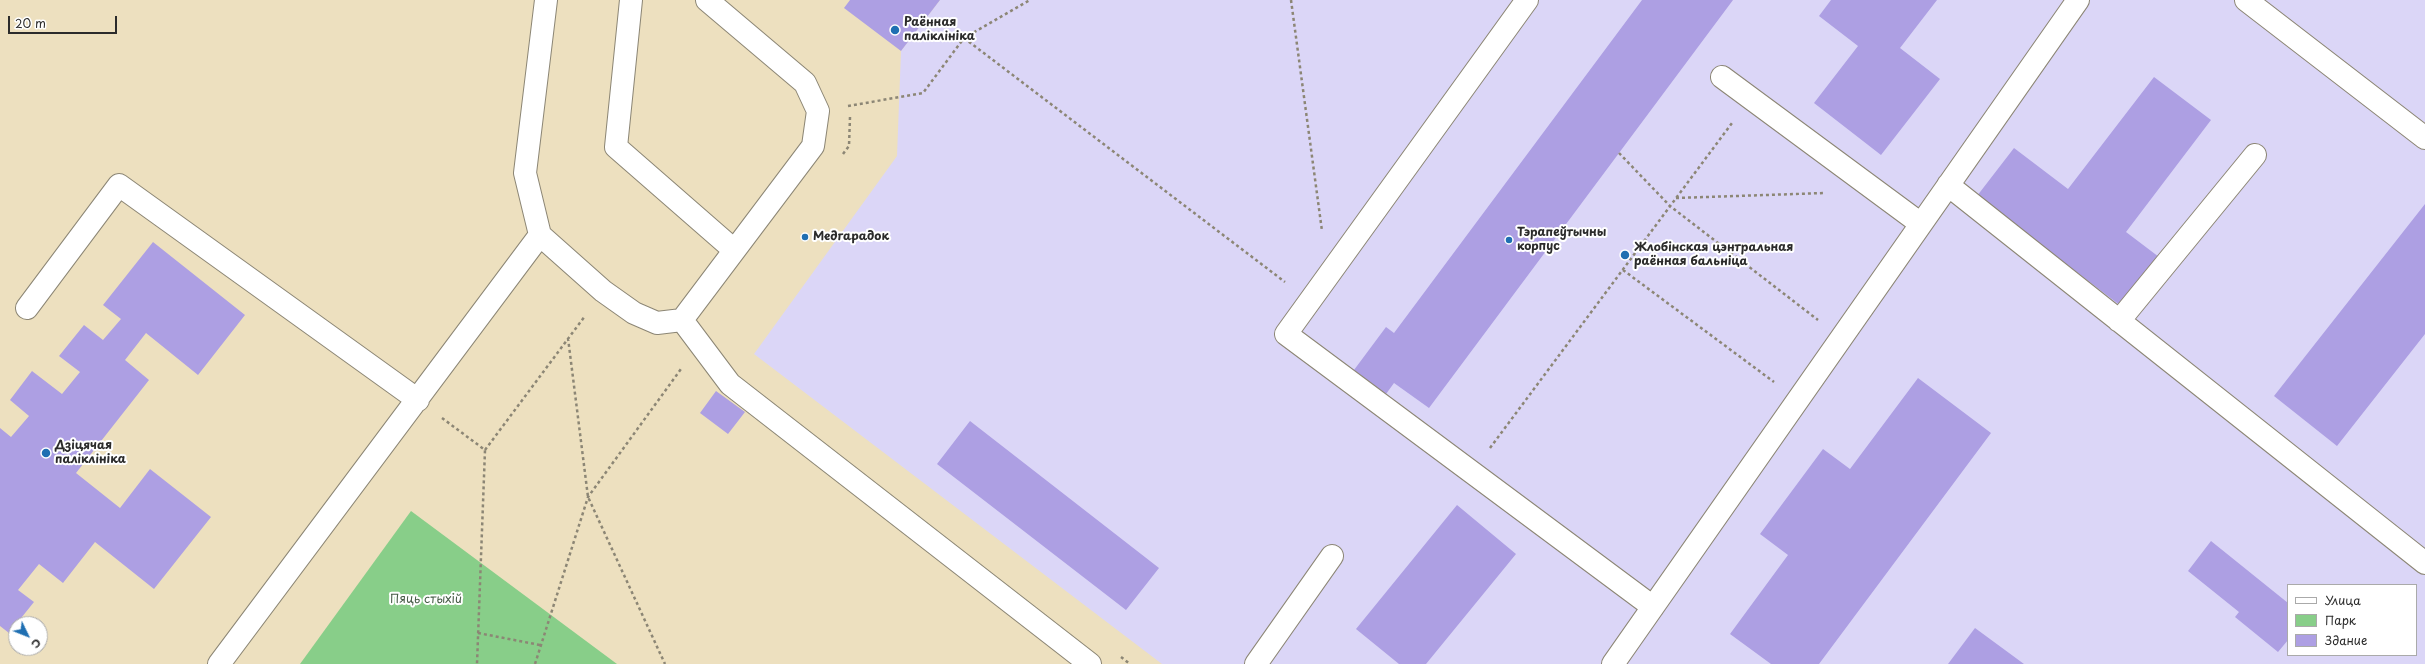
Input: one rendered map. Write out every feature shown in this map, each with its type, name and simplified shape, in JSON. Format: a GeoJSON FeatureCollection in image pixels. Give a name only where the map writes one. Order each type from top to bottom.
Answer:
{"type":"FeatureCollection","features":[{"type":"Feature","properties":{"kind":"lane"},"geometry":{"type":"LineString","coordinates":[[546,0],[525,173],[540,236],[603,291],[634,313],[658,323],[682,320],[813,146],[818,111],[805,84],[713,2]]}},
{"type":"Feature","properties":{"kind":"lane"},"geometry":{"type":"LineString","coordinates":[[631,0],[616,147],[734,250]]}},
{"type":"Feature","properties":{"kind":"lane"},"geometry":{"type":"LineString","coordinates":[[1527,0],[1309,300],[1286,334],[1653,607]]}},
{"type":"Feature","properties":{"kind":"lane"},"geometry":{"type":"LineString","coordinates":[[1613,664],[2078,0]]}},
{"type":"Feature","properties":{"kind":"lane"},"geometry":{"type":"LineString","coordinates":[[2246,0],[2425,138]]}},
{"type":"Feature","properties":{"kind":"lane"},"geometry":{"type":"LineString","coordinates":[[1722,77],[1921,224]]}},
{"type":"Feature","properties":{"kind":"lane"},"geometry":{"type":"LineString","coordinates":[[2119,321],[2255,155]]}},
{"type":"Feature","properties":{"kind":"lane"},"geometry":{"type":"LineString","coordinates":[[27,308],[119,185],[418,400]]}},
{"type":"Feature","properties":{"kind":"lane"},"geometry":{"type":"LineString","coordinates":[[1948,185],[2425,563]]}},
{"type":"Feature","properties":{"kind":"lane"},"geometry":{"type":"LineString","coordinates":[[219,664],[540,236]]}},
{"type":"Feature","properties":{"kind":"lane"},"geometry":{"type":"LineString","coordinates":[[682,320],[730,384],[1090,664]]}},
{"type":"Feature","properties":{"kind":"lane"},"geometry":{"type":"LineString","coordinates":[[1256,664],[1332,556]]}},
{"type":"Feature","properties":{"kind":"path"},"geometry":{"type":"LineString","coordinates":[[818,111],[923,93],[964,38],[1030,0]]}},
{"type":"Feature","properties":{"kind":"path"},"geometry":{"type":"LineString","coordinates":[[1291,0],[1328,275]]}},
{"type":"Feature","properties":{"kind":"path"},"geometry":{"type":"LineString","coordinates":[[964,38],[1309,300]]}},
{"type":"Feature","properties":{"kind":"path"},"geometry":{"type":"LineString","coordinates":[[1472,472],[1750,98]]}},
{"type":"Feature","properties":{"kind":"path"},"geometry":{"type":"LineString","coordinates":[[1619,153],[1670,206],[1821,322]]}},
{"type":"Feature","properties":{"kind":"path"},"geometry":{"type":"LineString","coordinates":[[1676,198],[1830,193]]}},
{"type":"Feature","properties":{"kind":"path"},"geometry":{"type":"LineString","coordinates":[[1623,270],[1777,384]]}},
{"type":"Feature","properties":{"kind":"path"},"geometry":{"type":"LineString","coordinates":[[477,664],[485,450],[603,291]]}},
{"type":"Feature","properties":{"kind":"path"},"geometry":{"type":"LineString","coordinates":[[568,338],[588,497],[665,664]]}},
{"type":"Feature","properties":{"kind":"path"},"geometry":{"type":"LineString","coordinates":[[535,664],[540,644],[588,497],[700,344]]}},
{"type":"Feature","properties":{"kind":"path"},"geometry":{"type":"LineString","coordinates":[[418,400],[485,450]]}},
{"type":"Feature","properties":{"kind":"path"},"geometry":{"type":"LineString","coordinates":[[478,634],[540,644]]}},
{"type":"Feature","properties":{"kind":"shaded area","name":"Жлобінская цэнтральная раённая бальніца"},"geometry":{"type":"Polygon","coordinates":[[[940,0],[2425,0],[2425,664],[1162,664],[754,354],[897,156],[901,51],[940,0]]]}},
{"type":"Feature","properties":{"kind":"green space","name":"Пяць стыхій"},"geometry":{"type":"Polygon","coordinates":[[[411,511],[617,664],[300,664],[411,511]]]}},
{"type":"Feature","properties":{"kind":"building","name":"Раённая паліклініка"},"geometry":{"type":"Polygon","coordinates":[[[850,0],[940,0],[901,51],[844,8],[850,0]]]}},
{"type":"Feature","properties":{"kind":"building","name":"Тэрапеўтычны корпус"},"geometry":{"type":"Polygon","coordinates":[[[1642,0],[1733,0],[1429,408],[1394,383],[1386,394],[1354,370],[1386,327],[1394,333],[1642,0]]]}},
{"type":"Feature","properties":{"kind":"building"},"geometry":{"type":"Polygon","coordinates":[[[1831,0],[1937,0],[1900,48],[1940,79],[1881,155],[1814,103],[1858,46],[1819,16],[1831,0]]]}},
{"type":"Feature","properties":{"kind":"building"},"geometry":{"type":"Polygon","coordinates":[[[2154,77],[2211,120],[2126,232],[2159,257],[2121,306],[1977,196],[2014,148],[2068,189],[2154,77]]]}},
{"type":"Feature","properties":{"kind":"building"},"geometry":{"type":"Polygon","coordinates":[[[2425,204],[2425,334],[2337,446],[2274,396],[2425,204]]]}},
{"type":"Feature","properties":{"kind":"building","name":"Дзіцячая паліклініка"},"geometry":{"type":"Polygon","coordinates":[[[153,242],[245,315],[198,375],[146,333],[125,360],[149,380],[76,473],[120,508],[150,469],[211,517],[154,589],[95,542],[63,583],[39,564],[18,590],[34,602],[23,616],[8,616],[8,632],[0,626],[0,428],[11,437],[29,416],[10,400],[32,371],[62,394],[80,372],[59,356],[84,325],[103,340],[121,319],[103,305],[153,242]]]}},
{"type":"Feature","properties":{"kind":"building"},"geometry":{"type":"Polygon","coordinates":[[[1918,378],[1991,433],[1819,664],[1771,664],[1730,634],[1788,555],[1760,534],[1823,449],[1850,469],[1918,378]]]}},
{"type":"Feature","properties":{"kind":"building"},"geometry":{"type":"Polygon","coordinates":[[[716,391],[745,412],[728,434],[700,413],[716,391]]]}},
{"type":"Feature","properties":{"kind":"building"},"geometry":{"type":"Polygon","coordinates":[[[970,421],[1159,568],[1126,610],[937,464],[970,421]]]}},
{"type":"Feature","properties":{"kind":"building"},"geometry":{"type":"Polygon","coordinates":[[[1457,505],[1516,554],[1426,664],[1399,664],[1356,629],[1457,505]]]}},
{"type":"Feature","properties":{"kind":"building"},"geometry":{"type":"Polygon","coordinates":[[[2211,541],[2287,602],[2287,641],[2278,652],[2235,617],[2239,612],[2188,571],[2211,541]]]}},
{"type":"Feature","properties":{"kind":"building"},"geometry":{"type":"Polygon","coordinates":[[[1975,628],[2024,664],[1948,664],[1975,628]]]}},
{"type":"Feature","properties":{"kind":"place","name":"Раённая паліклініка"},"geometry":{"type":"Point","coordinates":[895,30]}},
{"type":"Feature","properties":{"kind":"place","name":"Медгарадок"},"geometry":{"type":"Point","coordinates":[805,237]}},
{"type":"Feature","properties":{"kind":"place","name":"Тэрапеўтычны корпус"},"geometry":{"type":"Point","coordinates":[1509,240]}},
{"type":"Feature","properties":{"kind":"place","name":"Жлобінская цэнтральная раённая бальніца"},"geometry":{"type":"Point","coordinates":[1625,255]}},
{"type":"Feature","properties":{"kind":"place","name":"Дзіцячая паліклініка"},"geometry":{"type":"Point","coordinates":[46,453]}}]}
